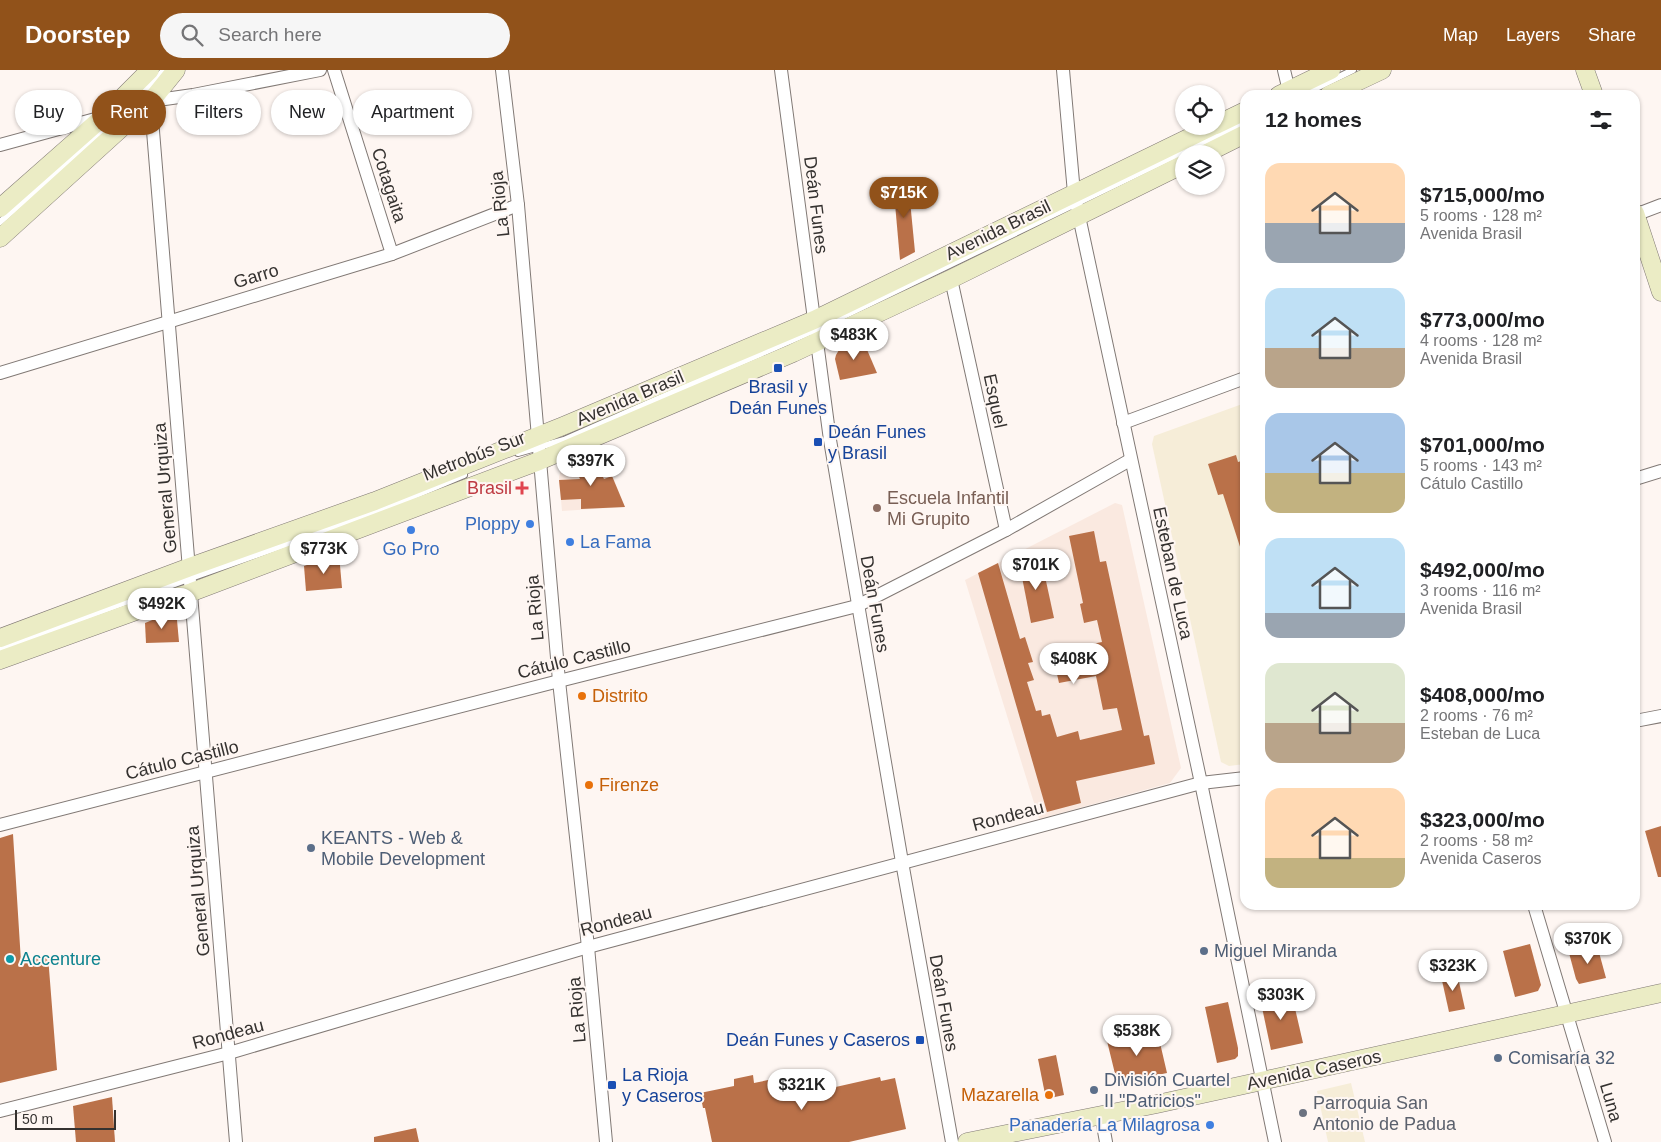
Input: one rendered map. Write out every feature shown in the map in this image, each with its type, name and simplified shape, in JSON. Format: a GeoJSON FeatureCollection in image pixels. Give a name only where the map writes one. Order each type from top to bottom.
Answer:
{"type":"FeatureCollection","features":[{"type":"Feature","properties":{"kind":"main road"},"geometry":{"type":"LineString","coordinates":[[137,90],[152,78],[176,70]]}},
{"type":"Feature","properties":{"kind":"main road"},"geometry":{"type":"LineString","coordinates":[[1297,90],[1331,70]]}},
{"type":"Feature","properties":{"kind":"main road"},"geometry":{"type":"LineString","coordinates":[[1340,90],[1382,70]]}},
{"type":"Feature","properties":{"kind":"main road"},"geometry":{"type":"LineString","coordinates":[[1585,70],[1592,90]]}},
{"type":"Feature","properties":{"kind":"main road"},"geometry":{"type":"LineString","coordinates":[[0,238],[152,78]]}},
{"type":"Feature","properties":{"kind":"main road","name":"Avenida Brasil"},"geometry":{"type":"LineString","coordinates":[[1225,121],[1240,114]]}},
{"type":"Feature","properties":{"kind":"main road"},"geometry":{"type":"LineString","coordinates":[[0,208],[92,128]]}},
{"type":"Feature","properties":{"kind":"main road","name":"Avenida Brasil"},"geometry":{"type":"LineString","coordinates":[[0,638],[191,579],[538,448],[815,331],[950,279],[1076,204],[1199,135]]}},
{"type":"Feature","properties":{"kind":"main road"},"geometry":{"type":"LineString","coordinates":[[1223,145],[1240,136]]}},
{"type":"Feature","properties":{"kind":"main road","name":"Avenida Brasil"},"geometry":{"type":"LineString","coordinates":[[0,660],[169,598],[191,579],[375,501],[538,448],[815,331],[1076,204],[1175,167]]}},
{"type":"Feature","properties":{"kind":"main road"},"geometry":{"type":"LineString","coordinates":[[1640,229],[1661,292]]}},
{"type":"Feature","properties":{"kind":"main road","name":"Avenida Caseros"},"geometry":{"type":"LineString","coordinates":[[967,1142],[1263,1081],[1661,993]]}},
{"type":"Feature","properties":{"kind":"street"},"geometry":{"type":"LineString","coordinates":[[152,78],[193,95],[320,70]]}},
{"type":"Feature","properties":{"kind":"street","name":"Cotagaita"},"geometry":{"type":"LineString","coordinates":[[334,70],[392,254]]}},
{"type":"Feature","properties":{"kind":"street","name":"La Rioja"},"geometry":{"type":"LineString","coordinates":[[502,70],[518,205],[559,681],[588,947],[606,1142]]}},
{"type":"Feature","properties":{"kind":"street","name":"Deán Funes"},"geometry":{"type":"LineString","coordinates":[[781,70],[830,440],[857,606],[952,1142]]}},
{"type":"Feature","properties":{"kind":"street","name":"Esteban de Luca"},"geometry":{"type":"LineString","coordinates":[[1063,70],[1076,204],[1201,783],[1275,1142]]}},
{"type":"Feature","properties":{"kind":"street"},"geometry":{"type":"LineString","coordinates":[[1284,70],[1289,90]]}},
{"type":"Feature","properties":{"kind":"street","name":"General Urquiza"},"geometry":{"type":"LineString","coordinates":[[152,78],[169,320],[236,1142]]}},
{"type":"Feature","properties":{"kind":"street"},"geometry":{"type":"LineString","coordinates":[[0,145],[92,120]]}},
{"type":"Feature","properties":{"kind":"street","name":"Garro"},"geometry":{"type":"LineString","coordinates":[[0,373],[169,320],[392,254],[518,205]]}},
{"type":"Feature","properties":{"kind":"street"},"geometry":{"type":"LineString","coordinates":[[1640,212],[1661,205]]}},
{"type":"Feature","properties":{"kind":"street","name":"Esquel"},"geometry":{"type":"LineString","coordinates":[[950,279],[1006,530]]}},
{"type":"Feature","properties":{"kind":"street"},"geometry":{"type":"LineString","coordinates":[[1123,423],[1240,380]]}},
{"type":"Feature","properties":{"kind":"street","name":"Cátulo Castillo"},"geometry":{"type":"LineString","coordinates":[[0,825],[857,606],[1006,530],[1130,460]]}},
{"type":"Feature","properties":{"kind":"street"},"geometry":{"type":"LineString","coordinates":[[1640,477],[1661,471]]}},
{"type":"Feature","properties":{"kind":"street"},"geometry":{"type":"LineString","coordinates":[[1640,720],[1661,716]]}},
{"type":"Feature","properties":{"kind":"street","name":"Rondeau"},"geometry":{"type":"LineString","coordinates":[[0,1110],[229,1053],[588,947],[902,862],[1201,783],[1240,779]]}},
{"type":"Feature","properties":{"kind":"street","name":"Luna"},"geometry":{"type":"LineString","coordinates":[[1536,910],[1605,1142]]}},
{"type":"Feature","properties":{"kind":"street"},"geometry":{"type":"LineString","coordinates":[[1101,1114],[1106,1142]]}},
{"type":"Feature","properties":{"kind":"lane"},"geometry":{"type":"LineString","coordinates":[[1300,90],[1353,70]]}},
{"type":"Feature","properties":{"kind":"lane"},"geometry":{"type":"LineString","coordinates":[[0,222],[129,108],[152,78]]}},
{"type":"Feature","properties":{"kind":"lane"},"geometry":{"type":"LineString","coordinates":[[1076,204],[1240,124]]}},
{"type":"Feature","properties":{"kind":"lane","name":"Metrobús Sur"},"geometry":{"type":"LineString","coordinates":[[510,456],[538,448]]}},
{"type":"Feature","properties":{"kind":"lane","name":"Metrobús Sur"},"geometry":{"type":"LineString","coordinates":[[0,649],[369,515],[468,473]]}},
{"type":"Feature","properties":{"kind":"shaded area"},"geometry":{"type":"Polygon","coordinates":[[[1240,405],[1240,765],[1229,766],[1221,762],[1152,444],[1154,436],[1240,405]]]}},
{"type":"Feature","properties":{"kind":"shaded area"},"geometry":{"type":"Polygon","coordinates":[[[602,450],[625,507],[562,511],[559,477],[562,467],[602,450]]]}},
{"type":"Feature","properties":{"kind":"shaded area"},"geometry":{"type":"Polygon","coordinates":[[[1115,503],[1122,505],[1181,768],[1170,783],[1039,819],[965,580],[1115,503]]]}},
{"type":"Feature","properties":{"kind":"shaded area"},"geometry":{"type":"Polygon","coordinates":[[[1351,1083],[1365,1142],[1328,1142],[1317,1091],[1351,1083]]]}},
{"type":"Feature","properties":{"kind":"building"},"geometry":{"type":"Polygon","coordinates":[[[908,180],[915,252],[900,260],[893,181],[908,180]]]}},
{"type":"Feature","properties":{"kind":"building"},"geometry":{"type":"Polygon","coordinates":[[[862,338],[877,373],[840,380],[835,359],[836,355],[839,350],[862,338]]]}},
{"type":"Feature","properties":{"kind":"building"},"geometry":{"type":"Polygon","coordinates":[[[591,453],[604,479],[612,476],[625,507],[581,509],[581,499],[561,500],[559,480],[580,479],[572,462],[591,453]]]}},
{"type":"Feature","properties":{"kind":"building"},"geometry":{"type":"Polygon","coordinates":[[[1236,455],[1238,462],[1240,461],[1240,547],[1223,494],[1218,495],[1208,464],[1236,455]]]}},
{"type":"Feature","properties":{"kind":"building"},"geometry":{"type":"Polygon","coordinates":[[[1094,531],[1100,562],[1106,561],[1144,736],[1149,735],[1155,764],[1076,781],[1081,803],[1047,812],[978,573],[998,563],[1020,639],[1025,637],[1033,662],[1028,663],[1034,680],[1027,682],[1036,711],[1041,710],[1042,716],[1050,714],[1057,737],[1078,731],[1080,740],[1122,730],[1117,708],[1103,710],[1096,676],[1059,683],[1052,652],[1102,642],[1097,620],[1084,623],[1080,604],[1083,603],[1069,536],[1094,531]]]}},
{"type":"Feature","properties":{"kind":"building"},"geometry":{"type":"Polygon","coordinates":[[[339,554],[342,588],[306,591],[304,566],[339,554]]]}},
{"type":"Feature","properties":{"kind":"building"},"geometry":{"type":"Polygon","coordinates":[[[1041,558],[1054,618],[1031,623],[1019,562],[1041,558]]]}},
{"type":"Feature","properties":{"kind":"building"},"geometry":{"type":"Polygon","coordinates":[[[167,614],[177,620],[179,642],[146,643],[145,623],[167,614]]]}},
{"type":"Feature","properties":{"kind":"building"},"geometry":{"type":"Polygon","coordinates":[[[1661,826],[1661,877],[1658,877],[1645,831],[1661,826]]]}},
{"type":"Feature","properties":{"kind":"building","name":"Accenture"},"geometry":{"type":"Polygon","coordinates":[[[13,834],[21,962],[48,956],[57,1070],[0,1083],[0,838],[13,834]]]}},
{"type":"Feature","properties":{"kind":"building"},"geometry":{"type":"Polygon","coordinates":[[[1530,944],[1541,985],[1538,991],[1515,997],[1503,951],[1530,944]]]}},
{"type":"Feature","properties":{"kind":"building"},"geometry":{"type":"Polygon","coordinates":[[[1597,945],[1606,978],[1579,984],[1569,953],[1597,945]]]}},
{"type":"Feature","properties":{"kind":"building"},"geometry":{"type":"Polygon","coordinates":[[[1457,973],[1465,1009],[1449,1012],[1441,976],[1457,973]]]}},
{"type":"Feature","properties":{"kind":"building"},"geometry":{"type":"Polygon","coordinates":[[[1291,991],[1303,1043],[1271,1050],[1260,998],[1291,991]]]}},
{"type":"Feature","properties":{"kind":"building"},"geometry":{"type":"Polygon","coordinates":[[[1228,1002],[1238,1056],[1235,1059],[1217,1063],[1205,1007],[1228,1002]]]}},
{"type":"Feature","properties":{"kind":"building"},"geometry":{"type":"Polygon","coordinates":[[[1157,1030],[1167,1073],[1134,1080],[1135,1082],[1118,1086],[1107,1041],[1157,1030]]]}},
{"type":"Feature","properties":{"kind":"building"},"geometry":{"type":"Polygon","coordinates":[[[1056,1055],[1064,1095],[1046,1099],[1038,1059],[1056,1055]]]}},
{"type":"Feature","properties":{"kind":"building"},"geometry":{"type":"Polygon","coordinates":[[[813,1071],[818,1091],[880,1077],[881,1081],[895,1078],[906,1129],[849,1142],[712,1142],[700,1093],[734,1086],[734,1079],[753,1075],[754,1083],[813,1071]]]}},
{"type":"Feature","properties":{"kind":"building"},"geometry":{"type":"Polygon","coordinates":[[[112,1097],[115,1142],[76,1142],[73,1106],[112,1097]]]}},
{"type":"Feature","properties":{"kind":"building"},"geometry":{"type":"Polygon","coordinates":[[[416,1128],[419,1142],[374,1142],[374,1137],[416,1128]]]}},
{"type":"Feature","properties":{"kind":"place","name":"Brasil y Deán Funes"},"geometry":{"type":"Point","coordinates":[778,368]}},
{"type":"Feature","properties":{"kind":"place","name":"Deán Funes y Brasil"},"geometry":{"type":"Point","coordinates":[818,442]}},
{"type":"Feature","properties":{"kind":"place","name":"Brasil"},"geometry":{"type":"Point","coordinates":[522,488]}},
{"type":"Feature","properties":{"kind":"place","name":"Escuela Infantil Mi Grupito"},"geometry":{"type":"Point","coordinates":[877,508]}},
{"type":"Feature","properties":{"kind":"place","name":"Ploppy"},"geometry":{"type":"Point","coordinates":[530,524]}},
{"type":"Feature","properties":{"kind":"place","name":"Go Pro"},"geometry":{"type":"Point","coordinates":[411,530]}},
{"type":"Feature","properties":{"kind":"place","name":"La Fama"},"geometry":{"type":"Point","coordinates":[570,542]}},
{"type":"Feature","properties":{"kind":"place","name":"Distrito"},"geometry":{"type":"Point","coordinates":[582,696]}},
{"type":"Feature","properties":{"kind":"place","name":"Firenze"},"geometry":{"type":"Point","coordinates":[589,785]}},
{"type":"Feature","properties":{"kind":"place","name":"KEANTS - Web & Mobile Development"},"geometry":{"type":"Point","coordinates":[311,848]}},
{"type":"Feature","properties":{"kind":"place","name":"Miguel Miranda"},"geometry":{"type":"Point","coordinates":[1204,951]}},
{"type":"Feature","properties":{"kind":"place","name":"Accenture"},"geometry":{"type":"Point","coordinates":[10,959]}},
{"type":"Feature","properties":{"kind":"place","name":"Deán Funes y Caseros"},"geometry":{"type":"Point","coordinates":[920,1040]}},
{"type":"Feature","properties":{"kind":"place","name":"Comisaría 32"},"geometry":{"type":"Point","coordinates":[1498,1058]}},
{"type":"Feature","properties":{"kind":"place","name":"La Rioja y Caseros"},"geometry":{"type":"Point","coordinates":[612,1085]}},
{"type":"Feature","properties":{"kind":"place","name":"División Cuartel II \"Patricios\""},"geometry":{"type":"Point","coordinates":[1094,1090]}},
{"type":"Feature","properties":{"kind":"place","name":"Mazarella"},"geometry":{"type":"Point","coordinates":[1049,1095]}},
{"type":"Feature","properties":{"kind":"place","name":"Parroquia San Antonio de Padua"},"geometry":{"type":"Point","coordinates":[1303,1113]}},
{"type":"Feature","properties":{"kind":"place","name":"Panadería La Milagrosa"},"geometry":{"type":"Point","coordinates":[1210,1125]}}]}
